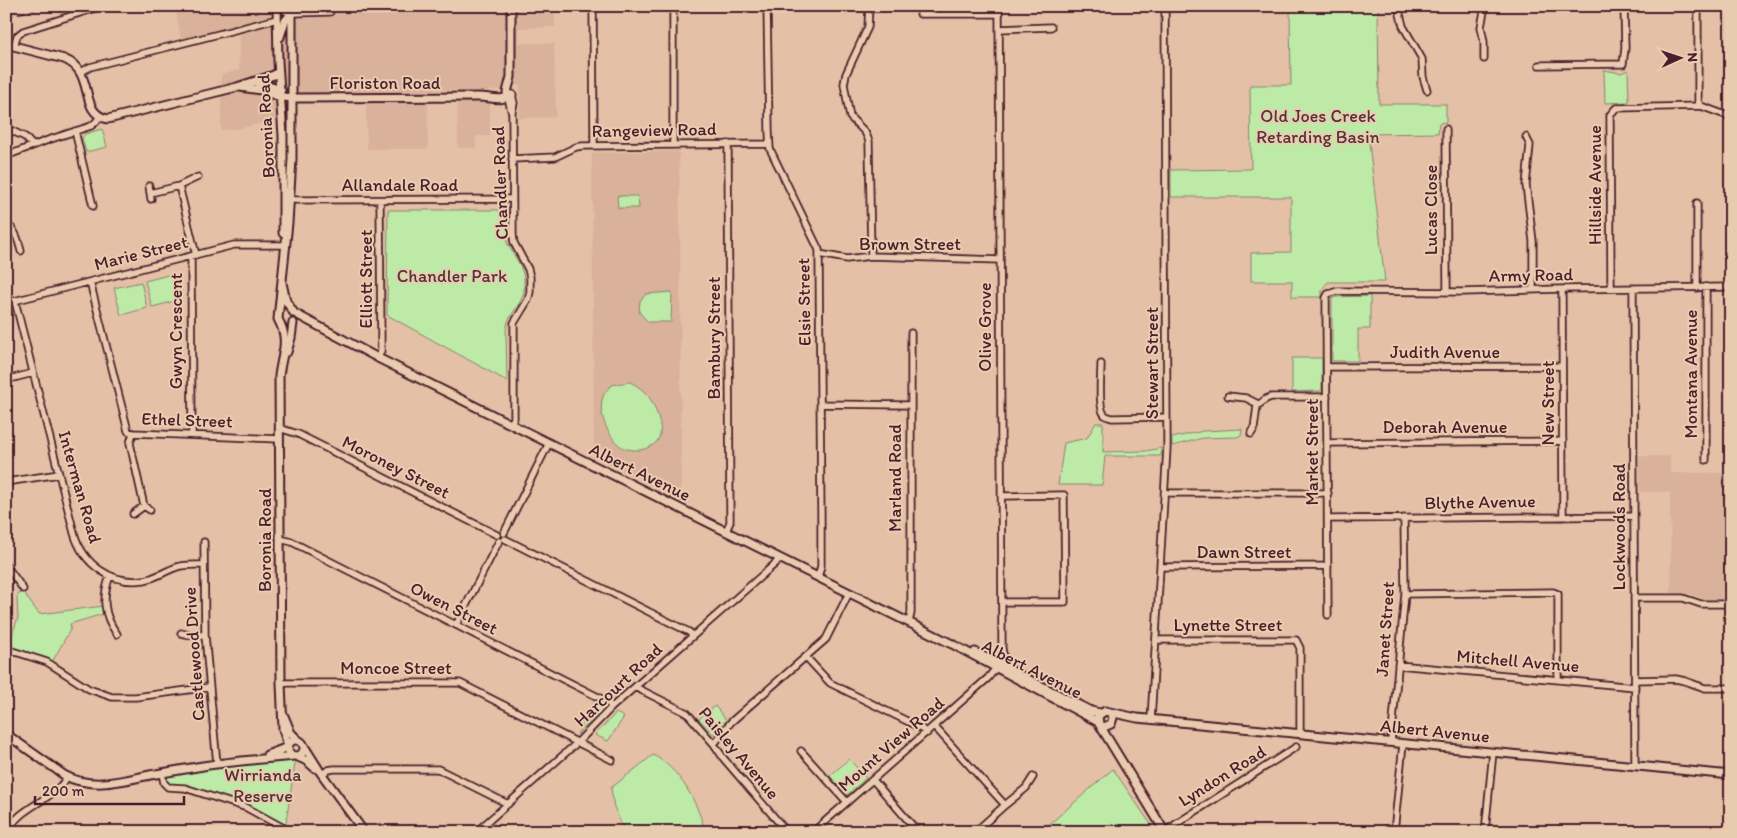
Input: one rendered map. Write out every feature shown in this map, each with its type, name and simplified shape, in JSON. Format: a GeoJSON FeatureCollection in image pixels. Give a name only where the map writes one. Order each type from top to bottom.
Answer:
{"type":"FeatureCollection","features":[{"type":"Feature","properties":{"kind":"main road","name":"Boronia Road"},"geometry":{"type":"LineString","coordinates":[[277,6],[278,72],[283,131],[282,222],[285,244]]}},
{"type":"Feature","properties":{"kind":"main road"},"geometry":{"type":"LineString","coordinates":[[283,6],[287,11],[292,10]]}},
{"type":"Feature","properties":{"kind":"main road","name":"Chandler Road"},"geometry":{"type":"LineString","coordinates":[[509,95],[511,77],[511,6]]}},
{"type":"Feature","properties":{"kind":"main road"},"geometry":{"type":"LineString","coordinates":[[278,44],[285,21],[292,10]]}},
{"type":"Feature","properties":{"kind":"main road","name":"Boronia Road"},"geometry":{"type":"LineString","coordinates":[[278,313],[290,200],[292,10]]}},
{"type":"Feature","properties":{"kind":"main road"},"geometry":{"type":"LineString","coordinates":[[10,45],[64,59],[76,66],[81,72],[91,107],[100,116],[108,119],[237,87],[278,72]]}},
{"type":"Feature","properties":{"kind":"main road"},"geometry":{"type":"LineString","coordinates":[[278,61],[291,60]]}},
{"type":"Feature","properties":{"kind":"main road"},"geometry":{"type":"LineString","coordinates":[[252,82],[262,83],[279,92]]}},
{"type":"Feature","properties":{"kind":"main road"},"geometry":{"type":"LineString","coordinates":[[237,87],[279,92]]}},
{"type":"Feature","properties":{"kind":"main road","name":"Floriston Road"},"geometry":{"type":"LineString","coordinates":[[279,92],[292,97],[493,97],[509,95]]}},
{"type":"Feature","properties":{"kind":"main road","name":"Boronia Road"},"geometry":{"type":"LineString","coordinates":[[282,283],[284,295],[292,311]]}},
{"type":"Feature","properties":{"kind":"main road"},"geometry":{"type":"LineString","coordinates":[[283,309],[292,311],[293,323],[287,326],[281,324],[278,319],[278,313],[283,309]]}},
{"type":"Feature","properties":{"kind":"main road","name":"Albert Avenue"},"geometry":{"type":"LineString","coordinates":[[292,311],[378,358],[849,593],[1090,711],[1100,713]]}},
{"type":"Feature","properties":{"kind":"main road","name":"Albert Avenue"},"geometry":{"type":"LineString","coordinates":[[293,323],[305,322],[316,325]]}},
{"type":"Feature","properties":{"kind":"main road","name":"Boronia Road"},"geometry":{"type":"LineString","coordinates":[[280,368],[289,345],[293,323]]}},
{"type":"Feature","properties":{"kind":"main road","name":"Boronia Road"},"geometry":{"type":"LineString","coordinates":[[281,324],[285,339],[280,368],[279,428],[281,683],[283,733],[288,746]]}},
{"type":"Feature","properties":{"kind":"main road","name":"Albert Avenue"},"geometry":{"type":"LineString","coordinates":[[999,666],[1098,723]]}},
{"type":"Feature","properties":{"kind":"main road","name":"Boronia Road"},"geometry":{"type":"LineString","coordinates":[[282,711],[292,733],[298,740]]}},
{"type":"Feature","properties":{"kind":"main road"},"geometry":{"type":"LineString","coordinates":[[1111,744],[1111,713],[1105,711],[1098,716],[1098,723],[1111,744],[1165,831]]}},
{"type":"Feature","properties":{"kind":"main road","name":"Albert Avenue"},"geometry":{"type":"LineString","coordinates":[[1111,713],[1151,720],[1731,775]]}},
{"type":"Feature","properties":{"kind":"main road","name":"Albert Avenue"},"geometry":{"type":"LineString","coordinates":[[1111,724],[1136,718]]}},
{"type":"Feature","properties":{"kind":"main road"},"geometry":{"type":"LineString","coordinates":[[1098,723],[1104,727],[1111,724]]}},
{"type":"Feature","properties":{"kind":"main road"},"geometry":{"type":"LineString","coordinates":[[6,734],[67,777],[86,782],[102,783],[217,764],[260,758],[295,756],[302,753],[304,746]]}},
{"type":"Feature","properties":{"kind":"main road"},"geometry":{"type":"LineString","coordinates":[[260,758],[288,746],[293,740],[298,740],[364,832]]}},
{"type":"Feature","properties":{"kind":"main road"},"geometry":{"type":"LineString","coordinates":[[288,746],[290,754],[309,762],[321,773]]}},
{"type":"Feature","properties":{"kind":"street"},"geometry":{"type":"LineString","coordinates":[[10,45],[20,32],[102,6]]}},
{"type":"Feature","properties":{"kind":"street"},"geometry":{"type":"LineString","coordinates":[[593,6],[594,146]]}},
{"type":"Feature","properties":{"kind":"street"},"geometry":{"type":"LineString","coordinates":[[672,6],[673,145]]}},
{"type":"Feature","properties":{"kind":"street","name":"Elsie Street"},"geometry":{"type":"LineString","coordinates":[[767,6],[769,144],[819,254],[821,566],[818,577]]}},
{"type":"Feature","properties":{"kind":"street"},"geometry":{"type":"LineString","coordinates":[[869,6],[868,27],[846,74],[844,84],[850,117],[866,132],[869,141],[871,256]]}},
{"type":"Feature","properties":{"kind":"street","name":"Olive Grove"},"geometry":{"type":"LineString","coordinates":[[999,6],[1002,496],[1002,648],[999,666]]}},
{"type":"Feature","properties":{"kind":"street","name":"Stewart Street"},"geometry":{"type":"LineString","coordinates":[[1151,720],[1165,493],[1167,418],[1165,6]]}},
{"type":"Feature","properties":{"kind":"street"},"geometry":{"type":"LineString","coordinates":[[1398,6],[1403,26],[1422,60],[1423,77],[1427,90]]}},
{"type":"Feature","properties":{"kind":"street"},"geometry":{"type":"LineString","coordinates":[[1484,59],[1484,42],[1481,28],[1485,6]]}},
{"type":"Feature","properties":{"kind":"street"},"geometry":{"type":"LineString","coordinates":[[1539,64],[1623,64],[1626,48],[1624,6]]}},
{"type":"Feature","properties":{"kind":"street"},"geometry":{"type":"LineString","coordinates":[[1698,6],[1698,101],[1701,106],[1731,117]]}},
{"type":"Feature","properties":{"kind":"street"},"geometry":{"type":"LineString","coordinates":[[292,10],[330,12]]}},
{"type":"Feature","properties":{"kind":"street"},"geometry":{"type":"LineString","coordinates":[[920,14],[999,14]]}},
{"type":"Feature","properties":{"kind":"street"},"geometry":{"type":"LineString","coordinates":[[81,72],[90,67],[278,20]]}},
{"type":"Feature","properties":{"kind":"street"},"geometry":{"type":"LineString","coordinates":[[999,29],[1051,27]]}},
{"type":"Feature","properties":{"kind":"street","name":"Chandler Road"},"geometry":{"type":"LineString","coordinates":[[509,95],[514,103],[512,114],[514,242],[528,269],[530,277],[528,300],[514,323],[514,418],[511,424]]}},
{"type":"Feature","properties":{"kind":"street","name":"Hillside Avenue"},"geometry":{"type":"LineString","coordinates":[[1611,288],[1610,115],[1616,108],[1701,106]]}},
{"type":"Feature","properties":{"kind":"street"},"geometry":{"type":"LineString","coordinates":[[6,156],[93,125],[100,116]]}},
{"type":"Feature","properties":{"kind":"street"},"geometry":{"type":"LineString","coordinates":[[6,128],[25,137],[33,146]]}},
{"type":"Feature","properties":{"kind":"street","name":"Lucas Close"},"geometry":{"type":"LineString","coordinates":[[1446,129],[1446,291]]}},
{"type":"Feature","properties":{"kind":"street"},"geometry":{"type":"LineString","coordinates":[[75,131],[93,206]]}},
{"type":"Feature","properties":{"kind":"street"},"geometry":{"type":"LineString","coordinates":[[1526,137],[1530,145],[1526,198],[1534,241],[1533,290]]}},
{"type":"Feature","properties":{"kind":"street","name":"Bambury Street"},"geometry":{"type":"LineString","coordinates":[[726,531],[730,522],[728,144]]}},
{"type":"Feature","properties":{"kind":"street","name":"Rangeview Road"},"geometry":{"type":"LineString","coordinates":[[512,159],[555,157],[576,147],[769,144]]}},
{"type":"Feature","properties":{"kind":"street"},"geometry":{"type":"LineString","coordinates":[[150,193],[179,186],[198,177]]}},
{"type":"Feature","properties":{"kind":"street","name":"Gwyn Crescent"},"geometry":{"type":"LineString","coordinates":[[179,186],[194,255],[192,435]]}},
{"type":"Feature","properties":{"kind":"street","name":"Allandale Road"},"geometry":{"type":"LineString","coordinates":[[290,200],[512,199]]}},
{"type":"Feature","properties":{"kind":"street","name":"Elliott Street"},"geometry":{"type":"LineString","coordinates":[[378,358],[381,351],[380,200]]}},
{"type":"Feature","properties":{"kind":"street"},"geometry":{"type":"LineString","coordinates":[[1697,203],[1697,288]]}},
{"type":"Feature","properties":{"kind":"street"},"geometry":{"type":"LineString","coordinates":[[6,223],[16,234],[21,251]]}},
{"type":"Feature","properties":{"kind":"street","name":"Marie Street"},"geometry":{"type":"LineString","coordinates":[[6,303],[234,245],[285,244]]}},
{"type":"Feature","properties":{"kind":"street","name":"Brown Street"},"geometry":{"type":"LineString","coordinates":[[819,254],[847,259],[871,256],[1000,260]]}},
{"type":"Feature","properties":{"kind":"street","name":"Ethel Street"},"geometry":{"type":"LineString","coordinates":[[90,282],[126,428],[133,433],[279,439]]}},
{"type":"Feature","properties":{"kind":"street","name":"Montana Avenue"},"geometry":{"type":"LineString","coordinates":[[1706,287],[1706,460]]}},
{"type":"Feature","properties":{"kind":"street","name":"New Street"},"geometry":{"type":"LineString","coordinates":[[1562,288],[1563,517]]}},
{"type":"Feature","properties":{"kind":"street","name":"Lockwoods Road"},"geometry":{"type":"LineString","coordinates":[[1632,288],[1635,766]]}},
{"type":"Feature","properties":{"kind":"street","name":"Army Road"},"geometry":{"type":"LineString","coordinates":[[1332,291],[1731,288]]}},
{"type":"Feature","properties":{"kind":"street","name":"Market Street"},"geometry":{"type":"LineString","coordinates":[[1328,615],[1326,298],[1332,291]]}},
{"type":"Feature","properties":{"kind":"street","name":"Interman Road"},"geometry":{"type":"LineString","coordinates":[[15,301],[58,474],[78,545],[89,562],[110,576],[123,580],[141,580],[161,575],[180,566],[204,565]]}},
{"type":"Feature","properties":{"kind":"street","name":"Marland Road"},"geometry":{"type":"LineString","coordinates":[[908,622],[911,613],[910,333]]}},
{"type":"Feature","properties":{"kind":"street"},"geometry":{"type":"LineString","coordinates":[[1101,364],[1101,406],[1103,413],[1112,418],[1167,418]]}},
{"type":"Feature","properties":{"kind":"street","name":"Judith Avenue"},"geometry":{"type":"LineString","coordinates":[[1327,368],[1562,366]]}},
{"type":"Feature","properties":{"kind":"street"},"geometry":{"type":"LineString","coordinates":[[6,380],[33,373]]}},
{"type":"Feature","properties":{"kind":"street"},"geometry":{"type":"LineString","coordinates":[[1228,396],[1246,398],[1258,404]]}},
{"type":"Feature","properties":{"kind":"street"},"geometry":{"type":"LineString","coordinates":[[1251,434],[1254,430],[1258,404],[1266,399],[1328,397]]}},
{"type":"Feature","properties":{"kind":"street"},"geometry":{"type":"LineString","coordinates":[[820,404],[910,405]]}},
{"type":"Feature","properties":{"kind":"street","name":"Moroney Street"},"geometry":{"type":"LineString","coordinates":[[279,428],[298,434],[694,636]]}},
{"type":"Feature","properties":{"kind":"street"},"geometry":{"type":"LineString","coordinates":[[133,433],[130,443],[144,506],[150,510]]}},
{"type":"Feature","properties":{"kind":"street","name":"Deborah Avenue"},"geometry":{"type":"LineString","coordinates":[[1328,443],[1563,441]]}},
{"type":"Feature","properties":{"kind":"street"},"geometry":{"type":"LineString","coordinates":[[456,625],[549,443]]}},
{"type":"Feature","properties":{"kind":"street"},"geometry":{"type":"LineString","coordinates":[[6,482],[58,474]]}},
{"type":"Feature","properties":{"kind":"street"},"geometry":{"type":"LineString","coordinates":[[1165,493],[1328,493]]}},
{"type":"Feature","properties":{"kind":"street"},"geometry":{"type":"LineString","coordinates":[[1002,496],[1064,494],[1065,602],[1002,602]]}},
{"type":"Feature","properties":{"kind":"street"},"geometry":{"type":"LineString","coordinates":[[133,514],[144,506]]}},
{"type":"Feature","properties":{"kind":"street","name":"Blythe Avenue"},"geometry":{"type":"LineString","coordinates":[[1328,519],[1634,516]]}},
{"type":"Feature","properties":{"kind":"street","name":"Janet Street"},"geometry":{"type":"LineString","coordinates":[[1391,742],[1405,594],[1404,518]]}},
{"type":"Feature","properties":{"kind":"street","name":"Owen Street"},"geometry":{"type":"LineString","coordinates":[[280,539],[292,542],[606,701],[612,707]]}},
{"type":"Feature","properties":{"kind":"street","name":"Castlewood Drive"},"geometry":{"type":"LineString","coordinates":[[204,542],[205,635],[217,764]]}},
{"type":"Feature","properties":{"kind":"street","name":"Harcourt Road"},"geometry":{"type":"LineString","coordinates":[[476,832],[578,742],[612,707],[776,563],[779,558]]}},
{"type":"Feature","properties":{"kind":"street"},"geometry":{"type":"LineString","coordinates":[[6,565],[23,589]]}},
{"type":"Feature","properties":{"kind":"street","name":"Dawn Street"},"geometry":{"type":"LineString","coordinates":[[1160,567],[1328,566]]}},
{"type":"Feature","properties":{"kind":"street"},"geometry":{"type":"LineString","coordinates":[[110,576],[104,596],[105,609],[108,619],[117,634]]}},
{"type":"Feature","properties":{"kind":"street"},"geometry":{"type":"LineString","coordinates":[[1405,594],[1553,592],[1558,594],[1558,679]]}},
{"type":"Feature","properties":{"kind":"street"},"geometry":{"type":"LineString","coordinates":[[714,744],[730,722],[826,639],[849,593]]}},
{"type":"Feature","properties":{"kind":"street"},"geometry":{"type":"LineString","coordinates":[[1634,598],[1683,598],[1706,604],[1731,604]]}},
{"type":"Feature","properties":{"kind":"street"},"geometry":{"type":"LineString","coordinates":[[181,633],[205,635]]}},
{"type":"Feature","properties":{"kind":"street","name":"Lynette Street"},"geometry":{"type":"LineString","coordinates":[[1156,640],[1296,640],[1300,648],[1300,733]]}},
{"type":"Feature","properties":{"kind":"street"},"geometry":{"type":"LineString","coordinates":[[6,649],[47,662],[89,689],[112,697],[136,697],[210,688]]}},
{"type":"Feature","properties":{"kind":"street"},"geometry":{"type":"LineString","coordinates":[[806,657],[830,683],[919,727],[927,733]]}},
{"type":"Feature","properties":{"kind":"street","name":"Mitchell Avenue"},"geometry":{"type":"LineString","coordinates":[[1398,665],[1634,687]]}},
{"type":"Feature","properties":{"kind":"street","name":"Mount View Road"},"geometry":{"type":"LineString","coordinates":[[813,832],[988,678],[994,676],[999,666]]}},
{"type":"Feature","properties":{"kind":"street"},"geometry":{"type":"LineString","coordinates":[[1634,680],[1676,679],[1705,688],[1731,688]]}},
{"type":"Feature","properties":{"kind":"street","name":"Moncoe Street"},"geometry":{"type":"LineString","coordinates":[[281,683],[460,683],[612,760]]}},
{"type":"Feature","properties":{"kind":"street","name":"Paisley Avenue"},"geometry":{"type":"LineString","coordinates":[[635,687],[687,713],[787,832]]}},
{"type":"Feature","properties":{"kind":"street"},"geometry":{"type":"LineString","coordinates":[[934,726],[1005,805]]}},
{"type":"Feature","properties":{"kind":"street"},"geometry":{"type":"LineString","coordinates":[[1394,832],[1403,744]]}},
{"type":"Feature","properties":{"kind":"street","name":"Lyndon Road"},"geometry":{"type":"LineString","coordinates":[[1165,831],[1296,747]]}},
{"type":"Feature","properties":{"kind":"street"},"geometry":{"type":"LineString","coordinates":[[801,751],[846,802]]}},
{"type":"Feature","properties":{"kind":"street"},"geometry":{"type":"LineString","coordinates":[[1485,832],[1493,752]]}},
{"type":"Feature","properties":{"kind":"street"},"geometry":{"type":"LineString","coordinates":[[321,773],[334,769],[438,769],[508,804]]}},
{"type":"Feature","properties":{"kind":"street"},"geometry":{"type":"LineString","coordinates":[[162,773],[164,782],[168,787],[183,787],[247,808],[290,832]]}},
{"type":"Feature","properties":{"kind":"street"},"geometry":{"type":"LineString","coordinates":[[8,832],[15,820],[60,788],[67,777]]}},
{"type":"Feature","properties":{"kind":"street"},"geometry":{"type":"LineString","coordinates":[[975,832],[1026,788],[1033,777]]}},
{"type":"Feature","properties":{"kind":"street"},"geometry":{"type":"LineString","coordinates":[[873,780],[918,832]]}},
{"type":"Feature","properties":{"kind":"shaded area"},"geometry":{"type":"Polygon","coordinates":[[[175,6],[554,6],[555,27],[519,28],[519,43],[554,43],[556,117],[519,118],[520,85],[506,86],[503,90],[490,90],[490,136],[476,136],[476,148],[458,148],[457,90],[428,90],[428,149],[367,149],[366,104],[292,97],[280,97],[282,118],[237,129],[221,130],[221,75],[239,70],[239,30],[182,44],[175,6]]]}},
{"type":"Feature","properties":{"kind":"shaded area"},"geometry":{"type":"Polygon","coordinates":[[[679,151],[681,499],[594,456],[592,153],[679,151]]]}},
{"type":"Feature","properties":{"kind":"shaded area"},"geometry":{"type":"Polygon","coordinates":[[[1639,456],[1670,456],[1670,473],[1731,473],[1731,599],[1706,599],[1689,594],[1671,593],[1670,492],[1640,492],[1639,456]]]}},
{"type":"Feature","properties":{"kind":"green space","name":"Old Joes Creek Retarding Basin"},"geometry":{"type":"Polygon","coordinates":[[[1290,6],[1378,6],[1379,104],[1446,104],[1446,122],[1439,123],[1438,133],[1368,134],[1385,282],[1328,282],[1322,289],[1322,297],[1292,297],[1292,281],[1251,281],[1251,253],[1291,252],[1291,197],[1171,197],[1171,170],[1251,169],[1250,85],[1291,85],[1290,6]]]}},
{"type":"Feature","properties":{"kind":"green space"},"geometry":{"type":"Polygon","coordinates":[[[1604,70],[1621,73],[1628,70],[1629,102],[1605,103],[1604,70]]]}},
{"type":"Feature","properties":{"kind":"green space"},"geometry":{"type":"Polygon","coordinates":[[[102,129],[107,147],[86,152],[82,138],[85,134],[102,129]]]}},
{"type":"Feature","properties":{"kind":"green space"},"geometry":{"type":"Polygon","coordinates":[[[617,196],[638,196],[639,208],[618,208],[617,196]]]}},
{"type":"Feature","properties":{"kind":"green space","name":"Chandler Park"},"geometry":{"type":"Polygon","coordinates":[[[388,210],[507,210],[507,243],[520,265],[524,277],[524,292],[508,321],[506,330],[507,381],[387,315],[388,210]]]}},
{"type":"Feature","properties":{"kind":"green space"},"geometry":{"type":"Polygon","coordinates":[[[172,274],[179,300],[152,307],[145,281],[172,274]]]}},
{"type":"Feature","properties":{"kind":"green space"},"geometry":{"type":"Polygon","coordinates":[[[141,282],[147,308],[121,315],[114,288],[141,282]]]}},
{"type":"Feature","properties":{"kind":"green space"},"geometry":{"type":"Polygon","coordinates":[[[672,292],[671,322],[648,322],[639,312],[640,301],[646,294],[672,292]]]}},
{"type":"Feature","properties":{"kind":"green space"},"geometry":{"type":"Polygon","coordinates":[[[1370,296],[1370,329],[1358,329],[1358,361],[1332,361],[1332,299],[1335,297],[1370,296]]]}},
{"type":"Feature","properties":{"kind":"green space"},"geometry":{"type":"Polygon","coordinates":[[[1292,358],[1322,358],[1322,389],[1320,391],[1292,392],[1292,358]]]}},
{"type":"Feature","properties":{"kind":"green space"},"geometry":{"type":"Polygon","coordinates":[[[630,382],[648,396],[654,405],[660,423],[660,435],[655,443],[639,450],[629,450],[619,444],[609,433],[603,418],[602,403],[607,391],[612,385],[630,382]]]}},
{"type":"Feature","properties":{"kind":"green space"},"geometry":{"type":"Polygon","coordinates":[[[1096,423],[1103,423],[1103,452],[1146,451],[1161,448],[1161,456],[1105,456],[1102,485],[1058,485],[1064,443],[1087,438],[1096,423]]]}},
{"type":"Feature","properties":{"kind":"green space"},"geometry":{"type":"Polygon","coordinates":[[[1242,429],[1241,435],[1237,437],[1203,438],[1172,446],[1172,438],[1203,431],[1242,429]]]}},
{"type":"Feature","properties":{"kind":"green space"},"geometry":{"type":"Polygon","coordinates":[[[23,589],[39,614],[104,606],[106,613],[70,624],[71,628],[51,664],[7,649],[18,618],[17,597],[23,589]]]}},
{"type":"Feature","properties":{"kind":"green space"},"geometry":{"type":"Polygon","coordinates":[[[595,701],[603,705],[603,709],[577,735],[595,701]]]}},
{"type":"Feature","properties":{"kind":"green space"},"geometry":{"type":"Polygon","coordinates":[[[715,706],[726,720],[713,734],[699,719],[715,706]]]}},
{"type":"Feature","properties":{"kind":"green space"},"geometry":{"type":"Polygon","coordinates":[[[616,713],[624,717],[608,741],[595,735],[616,713]]]}},
{"type":"Feature","properties":{"kind":"green space"},"geometry":{"type":"Polygon","coordinates":[[[653,755],[672,769],[686,788],[698,810],[705,832],[625,832],[614,807],[611,788],[653,755]]]}},
{"type":"Feature","properties":{"kind":"green space","name":"Wirrianda Reserve"},"geometry":{"type":"Polygon","coordinates":[[[296,756],[285,829],[268,819],[185,788],[168,787],[162,773],[296,756]]]}},
{"type":"Feature","properties":{"kind":"green space"},"geometry":{"type":"Polygon","coordinates":[[[849,759],[866,778],[847,795],[830,776],[849,759]]]}},
{"type":"Feature","properties":{"kind":"green space"},"geometry":{"type":"Polygon","coordinates":[[[1113,769],[1156,832],[1041,832],[1045,828],[1113,769]]]}},
{"type":"Feature","properties":{"kind":"railway"},"geometry":{"type":"LineString","coordinates":[[6,17],[49,6]]}}]}
